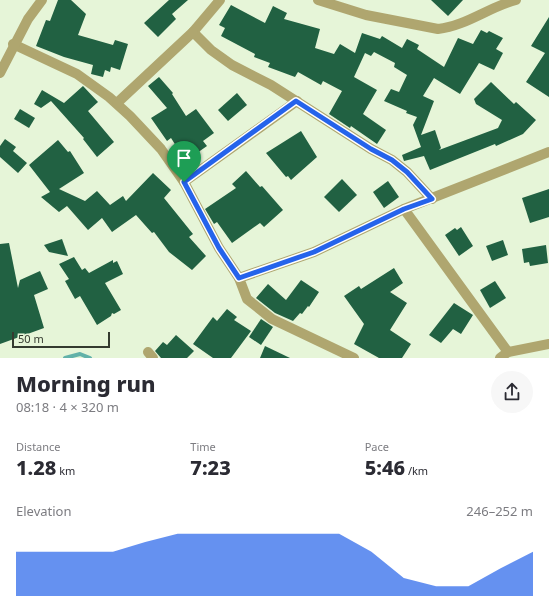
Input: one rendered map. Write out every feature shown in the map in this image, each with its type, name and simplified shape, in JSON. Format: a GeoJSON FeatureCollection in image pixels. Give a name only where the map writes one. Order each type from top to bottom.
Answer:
{"type":"FeatureCollection","features":[{"type":"Feature","properties":{"kind":"street"},"geometry":{"type":"LineString","coordinates":[[0,73],[13,44],[28,19],[42,0]]}},
{"type":"Feature","properties":{"kind":"street"},"geometry":{"type":"LineString","coordinates":[[117,103],[193,32],[220,0]]}},
{"type":"Feature","properties":{"kind":"street"},"geometry":{"type":"LineString","coordinates":[[318,0],[366,15],[438,29],[446,28],[478,16],[501,2],[516,0]]}},
{"type":"Feature","properties":{"kind":"street"},"geometry":{"type":"LineString","coordinates":[[193,32],[211,50],[232,65],[271,85],[371,149],[392,160],[407,172],[432,199]]}},
{"type":"Feature","properties":{"kind":"street"},"geometry":{"type":"LineString","coordinates":[[13,44],[77,74],[117,103],[161,149],[184,182],[219,248],[239,278],[247,299],[272,319],[354,358]]}},
{"type":"Feature","properties":{"kind":"street"},"geometry":{"type":"LineString","coordinates":[[184,182],[296,101]]}},
{"type":"Feature","properties":{"kind":"street"},"geometry":{"type":"LineString","coordinates":[[239,278],[314,252],[404,209],[549,152]]}},
{"type":"Feature","properties":{"kind":"street"},"geometry":{"type":"LineString","coordinates":[[404,209],[504,355],[549,344]]}},
{"type":"Feature","properties":{"kind":"building"},"geometry":{"type":"Polygon","coordinates":[[[58,0],[71,0],[86,14],[78,35],[113,45],[115,40],[128,44],[120,70],[111,67],[110,72],[105,70],[103,77],[91,74],[93,65],[64,57],[36,46],[46,20],[50,21],[58,0]]]}},
{"type":"Feature","properties":{"kind":"building"},"geometry":{"type":"Polygon","coordinates":[[[169,0],[188,0],[172,14],[176,19],[158,37],[144,23],[169,0]]]}},
{"type":"Feature","properties":{"kind":"building"},"geometry":{"type":"Polygon","coordinates":[[[431,0],[463,0],[448,16],[431,0]]]}},
{"type":"Feature","properties":{"kind":"building"},"geometry":{"type":"Polygon","coordinates":[[[231,5],[265,23],[273,6],[287,13],[284,19],[320,29],[315,48],[334,54],[340,44],[355,53],[362,33],[380,39],[382,36],[402,48],[407,39],[419,45],[417,49],[444,67],[458,38],[473,44],[481,30],[487,33],[489,31],[503,38],[496,49],[503,53],[494,70],[479,63],[460,94],[434,78],[423,96],[434,101],[421,135],[435,130],[441,148],[439,150],[498,128],[502,120],[476,104],[474,99],[491,82],[514,104],[516,102],[536,120],[523,134],[496,146],[495,144],[430,170],[424,156],[404,161],[402,155],[421,147],[413,125],[417,117],[384,101],[391,89],[399,92],[407,75],[394,67],[395,63],[374,52],[371,56],[365,53],[354,77],[377,90],[363,114],[386,130],[377,144],[351,126],[350,128],[329,114],[342,91],[323,81],[321,85],[298,72],[295,77],[268,67],[270,63],[254,57],[255,54],[221,36],[225,28],[219,25],[231,5]]]}},
{"type":"Feature","properties":{"kind":"building"},"geometry":{"type":"Polygon","coordinates":[[[549,17],[549,97],[526,82],[545,53],[531,46],[549,17]]]}},
{"type":"Feature","properties":{"kind":"building"},"geometry":{"type":"Polygon","coordinates":[[[159,77],[173,93],[172,94],[186,116],[196,109],[214,133],[203,141],[207,146],[197,153],[198,156],[187,163],[171,138],[167,141],[151,118],[167,108],[148,86],[159,77]]]}},
{"type":"Feature","properties":{"kind":"building"},"geometry":{"type":"Polygon","coordinates":[[[83,86],[98,102],[88,111],[114,142],[97,157],[83,139],[84,138],[51,101],[41,108],[34,104],[42,90],[64,103],[83,86]]]}},
{"type":"Feature","properties":{"kind":"building"},"geometry":{"type":"Polygon","coordinates":[[[237,93],[247,105],[228,121],[218,110],[237,93]]]}},
{"type":"Feature","properties":{"kind":"building"},"geometry":{"type":"Polygon","coordinates":[[[20,109],[35,118],[29,128],[14,119],[20,109]]]}},
{"type":"Feature","properties":{"kind":"building"},"geometry":{"type":"Polygon","coordinates":[[[301,131],[317,157],[291,180],[288,176],[286,177],[266,153],[301,131]]]}},
{"type":"Feature","properties":{"kind":"building"},"geometry":{"type":"Polygon","coordinates":[[[5,139],[16,147],[13,151],[27,163],[18,173],[0,157],[0,146],[5,139]]]}},
{"type":"Feature","properties":{"kind":"building"},"geometry":{"type":"Polygon","coordinates":[[[58,140],[68,152],[70,151],[84,173],[59,189],[85,201],[97,191],[110,205],[123,196],[126,201],[153,173],[171,190],[164,198],[193,234],[189,237],[206,256],[192,270],[169,252],[154,232],[152,233],[136,215],[112,232],[102,218],[88,230],[67,206],[59,212],[41,197],[50,192],[29,165],[58,140]]]}},
{"type":"Feature","properties":{"kind":"building"},"geometry":{"type":"Polygon","coordinates":[[[246,171],[260,187],[262,186],[283,210],[264,227],[260,223],[232,243],[217,222],[214,224],[205,209],[236,188],[232,184],[246,171]]]}},
{"type":"Feature","properties":{"kind":"building"},"geometry":{"type":"Polygon","coordinates":[[[342,179],[357,195],[339,212],[324,197],[342,179]]]}},
{"type":"Feature","properties":{"kind":"building"},"geometry":{"type":"Polygon","coordinates":[[[388,181],[399,197],[384,208],[373,192],[388,181]]]}},
{"type":"Feature","properties":{"kind":"building"},"geometry":{"type":"Polygon","coordinates":[[[549,189],[549,217],[530,223],[522,198],[549,189]]]}},
{"type":"Feature","properties":{"kind":"building"},"geometry":{"type":"Polygon","coordinates":[[[461,227],[473,246],[459,256],[445,235],[455,228],[457,230],[461,227]]]}},
{"type":"Feature","properties":{"kind":"building"},"geometry":{"type":"Polygon","coordinates":[[[62,239],[68,256],[49,252],[44,245],[62,239]]]}},
{"type":"Feature","properties":{"kind":"building"},"geometry":{"type":"Polygon","coordinates":[[[503,240],[508,255],[492,261],[486,246],[503,240]]]}},
{"type":"Feature","properties":{"kind":"building"},"geometry":{"type":"Polygon","coordinates":[[[9,243],[18,288],[20,280],[40,271],[48,289],[34,295],[44,328],[0,344],[0,244],[9,243]]]}},
{"type":"Feature","properties":{"kind":"building"},"geometry":{"type":"Polygon","coordinates":[[[546,245],[548,263],[530,266],[529,262],[524,263],[522,249],[546,245]]]}},
{"type":"Feature","properties":{"kind":"building"},"geometry":{"type":"Polygon","coordinates":[[[74,257],[82,270],[85,268],[89,273],[113,260],[113,263],[117,261],[123,274],[105,283],[121,310],[114,314],[112,313],[111,316],[97,325],[80,296],[75,299],[65,281],[69,279],[59,264],[74,257]]]}},
{"type":"Feature","properties":{"kind":"building"},"geometry":{"type":"Polygon","coordinates":[[[394,268],[403,283],[390,292],[407,303],[390,330],[411,344],[402,358],[379,358],[354,344],[364,324],[344,296],[359,286],[361,289],[394,268]]]}},
{"type":"Feature","properties":{"kind":"building"},"geometry":{"type":"Polygon","coordinates":[[[301,280],[319,292],[309,307],[308,306],[302,314],[300,313],[293,321],[275,313],[256,298],[268,284],[286,300],[301,280]]]}},
{"type":"Feature","properties":{"kind":"building"},"geometry":{"type":"Polygon","coordinates":[[[495,281],[506,298],[490,308],[480,290],[495,281]]]}},
{"type":"Feature","properties":{"kind":"building"},"geometry":{"type":"Polygon","coordinates":[[[454,303],[473,315],[461,334],[453,329],[441,343],[429,335],[454,303]]]}},
{"type":"Feature","properties":{"kind":"building"},"geometry":{"type":"Polygon","coordinates":[[[227,309],[237,317],[234,320],[251,331],[231,358],[213,358],[193,344],[213,317],[217,321],[227,309]]]}},
{"type":"Feature","properties":{"kind":"building"},"geometry":{"type":"Polygon","coordinates":[[[261,319],[273,327],[261,345],[249,337],[261,319]]]}},
{"type":"Feature","properties":{"kind":"building"},"geometry":{"type":"Polygon","coordinates":[[[176,335],[194,351],[187,358],[161,358],[155,351],[163,342],[167,345],[176,335]]]}},
{"type":"Feature","properties":{"kind":"building"},"geometry":{"type":"Polygon","coordinates":[[[265,346],[290,358],[260,358],[265,346]]]}},
{"type":"Feature","properties":{"kind":"waterway"},"geometry":{"type":"LineString","coordinates":[[65,358],[80,354],[90,358]]}},
{"type":"Feature","properties":{"kind":"route"},"geometry":{"type":"LineString","coordinates":[[296,101],[371,149],[392,160],[407,172],[432,199],[404,209],[314,252],[239,278],[219,248],[184,182],[296,101]]}}]}
